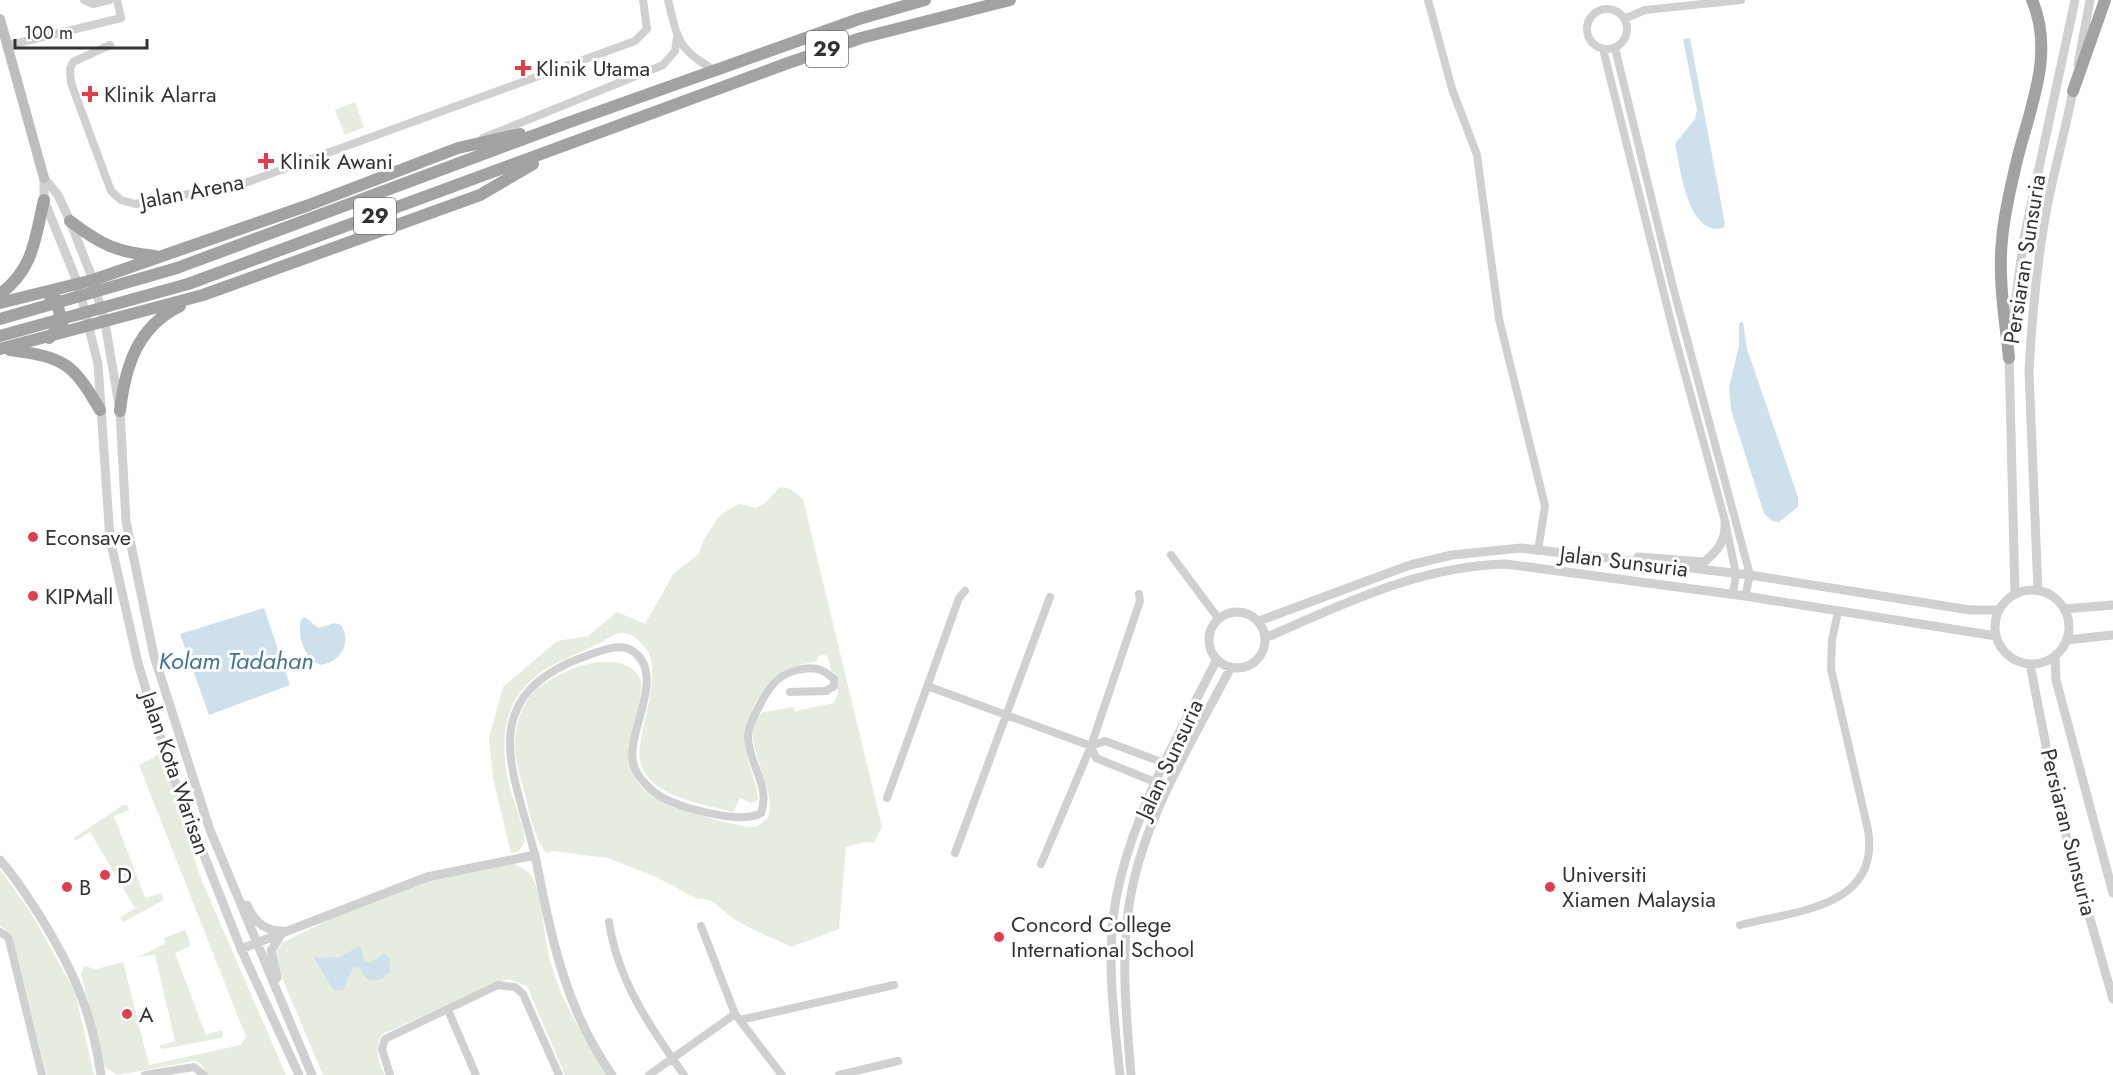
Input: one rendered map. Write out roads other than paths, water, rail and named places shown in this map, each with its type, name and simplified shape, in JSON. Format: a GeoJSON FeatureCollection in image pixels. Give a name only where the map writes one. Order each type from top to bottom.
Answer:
{"type":"FeatureCollection","features":[{"type":"Feature","properties":{"kind":"highway","name":"29"},"geometry":{"type":"LineString","coordinates":[[0,319],[177,268],[567,123],[859,19],[925,0]]}},
{"type":"Feature","properties":{"kind":"highway","name":"29"},"geometry":{"type":"LineString","coordinates":[[0,336],[188,284],[861,38],[1010,0]]}},
{"type":"Feature","properties":{"kind":"highway"},"geometry":{"type":"LineString","coordinates":[[2009,358],[2001,274],[2002,240],[2017,159],[2040,75],[2041,38],[2032,0]]}},
{"type":"Feature","properties":{"kind":"highway"},"geometry":{"type":"LineString","coordinates":[[2073,91],[2105,0]]}},
{"type":"Feature","properties":{"kind":"highway"},"geometry":{"type":"LineString","coordinates":[[0,303],[93,280],[138,265],[309,205],[458,148],[567,123]]}},
{"type":"Feature","properties":{"kind":"highway"},"geometry":{"type":"LineString","coordinates":[[0,349],[49,338],[203,295],[480,195],[562,147]]}},
{"type":"Feature","properties":{"kind":"highway"},"geometry":{"type":"LineString","coordinates":[[0,294],[17,282],[29,260],[44,200]]}},
{"type":"Feature","properties":{"kind":"highway"},"geometry":{"type":"LineString","coordinates":[[70,221],[102,245],[129,254],[158,257]]}},
{"type":"Feature","properties":{"kind":"highway"},"geometry":{"type":"LineString","coordinates":[[138,265],[125,273],[121,280],[122,293],[129,305],[138,310],[153,309]]}},
{"type":"Feature","properties":{"kind":"highway"},"geometry":{"type":"LineString","coordinates":[[37,295],[56,299],[61,310],[63,322],[49,338]]}},
{"type":"Feature","properties":{"kind":"highway"},"geometry":{"type":"LineString","coordinates":[[120,411],[130,359],[142,340],[157,322],[173,309],[203,295]]}},
{"type":"Feature","properties":{"kind":"highway"},"geometry":{"type":"LineString","coordinates":[[0,349],[31,352],[60,361],[79,375],[100,410]]}},
{"type":"Feature","properties":{"kind":"main road"},"geometry":{"type":"LineString","coordinates":[[1,24],[44,178]]}},
{"type":"Feature","properties":{"kind":"street"},"geometry":{"type":"LineString","coordinates":[[84,0],[93,4],[110,0]]}},
{"type":"Feature","properties":{"kind":"street"},"geometry":{"type":"LineString","coordinates":[[6,46],[121,18],[117,0]]}},
{"type":"Feature","properties":{"kind":"street","name":"Jalan Arena"},"geometry":{"type":"LineString","coordinates":[[110,45],[73,62],[70,69],[71,83],[111,191],[121,200],[135,204],[242,184],[635,41],[647,29],[643,0]]}},
{"type":"Feature","properties":{"kind":"street"},"geometry":{"type":"LineString","coordinates":[[458,148],[663,65],[675,51],[677,37],[668,0]]}},
{"type":"Feature","properties":{"kind":"street"},"geometry":{"type":"LineString","coordinates":[[1428,0],[1452,89],[1478,155],[1499,319],[1545,506],[1538,551]]}},
{"type":"Feature","properties":{"kind":"street"},"geometry":{"type":"LineString","coordinates":[[1624,19],[1645,10],[1741,0]]}},
{"type":"Feature","properties":{"kind":"street","name":"Persiaran Sunsuria"},"geometry":{"type":"LineString","coordinates":[[2015,594],[2009,358],[2024,238],[2075,0]]}},
{"type":"Feature","properties":{"kind":"street","name":"Persiaran Sunsuria"},"geometry":{"type":"LineString","coordinates":[[2038,591],[2029,372],[2037,270],[2048,203],[2090,0]]}},
{"type":"Feature","properties":{"kind":"street"},"geometry":{"type":"LineString","coordinates":[[1608,9],[1614,10],[1624,19],[1627,32],[1621,44],[1615,48],[1603,49],[1592,43],[1588,37],[1590,18],[1595,13],[1608,9]]}},
{"type":"Feature","properties":{"kind":"street"},"geometry":{"type":"LineString","coordinates":[[677,37],[693,59],[716,71]]}},
{"type":"Feature","properties":{"kind":"street"},"geometry":{"type":"LineString","coordinates":[[1615,48],[1673,287],[1750,575],[1745,596]]}},
{"type":"Feature","properties":{"kind":"street"},"geometry":{"type":"LineString","coordinates":[[1603,49],[1674,334],[1725,521],[1736,574],[1733,594]]}},
{"type":"Feature","properties":{"kind":"street","name":"Jalan Kota Warisan"},"geometry":{"type":"LineString","coordinates":[[44,178],[44,200],[78,284],[98,364],[110,539],[138,663],[170,769],[241,949],[299,1075]]}},
{"type":"Feature","properties":{"kind":"street","name":"Jalan Kota Warisan"},"geometry":{"type":"LineString","coordinates":[[44,178],[58,195],[70,221],[93,280],[105,322],[120,411],[126,521],[154,656],[210,831],[312,1075]]}},
{"type":"Feature","properties":{"kind":"street"},"geometry":{"type":"LineString","coordinates":[[1594,555],[1704,562],[1715,554],[1726,537],[1725,521]]}},
{"type":"Feature","properties":{"kind":"street","name":"Jalan Sunsuria"},"geometry":{"type":"LineString","coordinates":[[1259,621],[1420,562],[1452,555],[1505,549],[1594,555],[1674,568],[1750,575],[1970,610],[1999,610]]}},
{"type":"Feature","properties":{"kind":"street"},"geometry":{"type":"LineString","coordinates":[[1171,555],[1218,618]]}},
{"type":"Feature","properties":{"kind":"street","name":"Jalan Sunsuria"},"geometry":{"type":"LineString","coordinates":[[1265,638],[1365,594],[1413,577],[1481,564],[1535,566],[1733,594],[1996,636]]}},
{"type":"Feature","properties":{"kind":"street"},"geometry":{"type":"LineString","coordinates":[[887,798],[959,598],[965,591]]}},
{"type":"Feature","properties":{"kind":"street"},"geometry":{"type":"LineString","coordinates":[[2038,591],[2057,600],[2064,609],[2069,629],[2066,640],[2055,656],[2047,661],[2030,664],[2009,656],[1996,636],[1999,610],[2015,594],[2038,591]]}},
{"type":"Feature","properties":{"kind":"street"},"geometry":{"type":"LineString","coordinates":[[1041,864],[1090,746],[1140,601],[1139,594]]}},
{"type":"Feature","properties":{"kind":"street"},"geometry":{"type":"LineString","coordinates":[[955,854],[1050,597]]}},
{"type":"Feature","properties":{"kind":"street"},"geometry":{"type":"LineString","coordinates":[[2064,609],[2113,605]]}},
{"type":"Feature","properties":{"kind":"street"},"geometry":{"type":"LineString","coordinates":[[1243,612],[1259,621],[1265,638],[1264,647],[1255,662],[1239,668],[1231,667],[1217,659],[1211,652],[1209,634],[1218,618],[1226,614],[1243,612]]}},
{"type":"Feature","properties":{"kind":"street"},"geometry":{"type":"LineString","coordinates":[[1740,925],[1835,901],[1850,892],[1867,864],[1870,845],[1868,830],[1832,669],[1832,640],[1838,612]]}},
{"type":"Feature","properties":{"kind":"street"},"geometry":{"type":"LineString","coordinates":[[2066,640],[2113,635]]}},
{"type":"Feature","properties":{"kind":"street"},"geometry":{"type":"LineString","coordinates":[[612,1075],[589,1040],[562,975],[535,855],[514,782],[509,737],[512,722],[525,694],[557,669],[617,647],[630,649],[639,658],[646,677],[644,704],[633,754],[634,766],[639,775],[660,797],[734,819],[753,818],[761,813],[766,802],[764,790],[751,758],[748,736],[751,724],[770,686],[779,677],[814,667],[824,670],[834,679],[834,686],[826,691],[790,692]]}},
{"type":"Feature","properties":{"kind":"street","name":"Persiaran Sunsuria"},"geometry":{"type":"LineString","coordinates":[[2055,656],[2056,680],[2113,893]]}},
{"type":"Feature","properties":{"kind":"street","name":"Jalan Sunsuria"},"geometry":{"type":"LineString","coordinates":[[1120,1075],[1112,968],[1115,911],[1120,880],[1155,782],[1217,659]]}},
{"type":"Feature","properties":{"kind":"street","name":"Persiaran Sunsuria"},"geometry":{"type":"LineString","coordinates":[[2030,664],[2058,807],[2113,999]]}},
{"type":"Feature","properties":{"kind":"street","name":"Jalan Sunsuria"},"geometry":{"type":"LineString","coordinates":[[1131,1075],[1125,956],[1133,883],[1160,806],[1231,667]]}},
{"type":"Feature","properties":{"kind":"street"},"geometry":{"type":"LineString","coordinates":[[927,686],[1090,746],[1105,741],[1164,763]]}},
{"type":"Feature","properties":{"kind":"street"},"geometry":{"type":"LineString","coordinates":[[1090,746],[1096,758],[1155,782]]}},
{"type":"Feature","properties":{"kind":"street"},"geometry":{"type":"LineString","coordinates":[[210,831],[223,852],[252,917],[263,927],[283,931]]}},
{"type":"Feature","properties":{"kind":"street"},"geometry":{"type":"LineString","coordinates":[[241,949],[428,877],[535,855]]}},
{"type":"Feature","properties":{"kind":"street"},"geometry":{"type":"LineString","coordinates":[[0,860],[24,890],[70,965],[83,997],[97,1046],[101,1075]]}},
{"type":"Feature","properties":{"kind":"street"},"geometry":{"type":"LineString","coordinates":[[609,922],[613,946],[630,991],[645,1020],[684,1075]]}},
{"type":"Feature","properties":{"kind":"street"},"geometry":{"type":"LineString","coordinates":[[701,926],[738,1017],[782,1075]]}},
{"type":"Feature","properties":{"kind":"street"},"geometry":{"type":"LineString","coordinates":[[283,931],[271,951],[271,960],[283,994],[285,1012]]}},
{"type":"Feature","properties":{"kind":"street"},"geometry":{"type":"LineString","coordinates":[[0,932],[8,937],[42,1075]]}},
{"type":"Feature","properties":{"kind":"street"},"geometry":{"type":"LineString","coordinates":[[390,1075],[382,1049],[385,1039],[498,985],[514,987],[523,994],[559,1075]]}},
{"type":"Feature","properties":{"kind":"street"},"geometry":{"type":"LineString","coordinates":[[649,1075],[671,1057],[738,1017],[894,985]]}},
{"type":"Feature","properties":{"kind":"street"},"geometry":{"type":"LineString","coordinates":[[448,1010],[476,1075]]}},
{"type":"Feature","properties":{"kind":"street"},"geometry":{"type":"LineString","coordinates":[[839,1075],[898,1061]]}},
{"type":"Feature","properties":{"kind":"street"},"geometry":{"type":"LineString","coordinates":[[145,1075],[194,1067],[204,1075]]}},
{"type":"Feature","properties":{"kind":"water"},"geometry":{"type":"Polygon","coordinates":[[[1690,38],[1725,224],[1723,228],[1711,228],[1701,222],[1694,212],[1683,184],[1675,144],[1695,119],[1697,110],[1683,39],[1690,38]]]}},
{"type":"Feature","properties":{"kind":"water"},"geometry":{"type":"Polygon","coordinates":[[[1743,322],[1747,349],[1798,497],[1798,507],[1779,522],[1772,521],[1764,513],[1731,410],[1729,387],[1739,346],[1739,323],[1743,322]]]}},
{"type":"Feature","properties":{"kind":"water","name":"Kolam Tadahan"},"geometry":{"type":"Polygon","coordinates":[[[264,608],[290,685],[209,715],[180,634],[264,608]]]}},
{"type":"Feature","properties":{"kind":"water","name":"Kolam Tadahan"},"geometry":{"type":"Polygon","coordinates":[[[305,617],[318,628],[335,623],[341,625],[345,645],[334,660],[320,665],[306,652],[300,633],[301,620],[305,617]]]}},
{"type":"Feature","properties":{"kind":"water"},"geometry":{"type":"Polygon","coordinates":[[[360,946],[365,962],[370,963],[384,954],[390,959],[390,971],[382,979],[371,980],[360,968],[353,967],[343,990],[334,991],[314,958],[340,957],[360,946]]]}},
{"type":"Feature","properties":{"kind":"place","name":"Klinik Utama"},"geometry":{"type":"Point","coordinates":[523,68]}},
{"type":"Feature","properties":{"kind":"place","name":"Klinik Alarra"},"geometry":{"type":"Point","coordinates":[90,94]}},
{"type":"Feature","properties":{"kind":"place","name":"Klinik Awani"},"geometry":{"type":"Point","coordinates":[266,161]}},
{"type":"Feature","properties":{"kind":"place","name":"Econsave"},"geometry":{"type":"Point","coordinates":[33,537]}},
{"type":"Feature","properties":{"kind":"place","name":"KIPMall"},"geometry":{"type":"Point","coordinates":[33,596]}},
{"type":"Feature","properties":{"kind":"place","name":"D"},"geometry":{"type":"Point","coordinates":[105,875]}},
{"type":"Feature","properties":{"kind":"place","name":"B"},"geometry":{"type":"Point","coordinates":[67,887]}},
{"type":"Feature","properties":{"kind":"place","name":"Universiti Xiamen Malaysia"},"geometry":{"type":"Point","coordinates":[1550,887]}},
{"type":"Feature","properties":{"kind":"place","name":"Concord College International School"},"geometry":{"type":"Point","coordinates":[999,937]}},
{"type":"Feature","properties":{"kind":"place","name":"A"},"geometry":{"type":"Point","coordinates":[127,1014]}}]}
